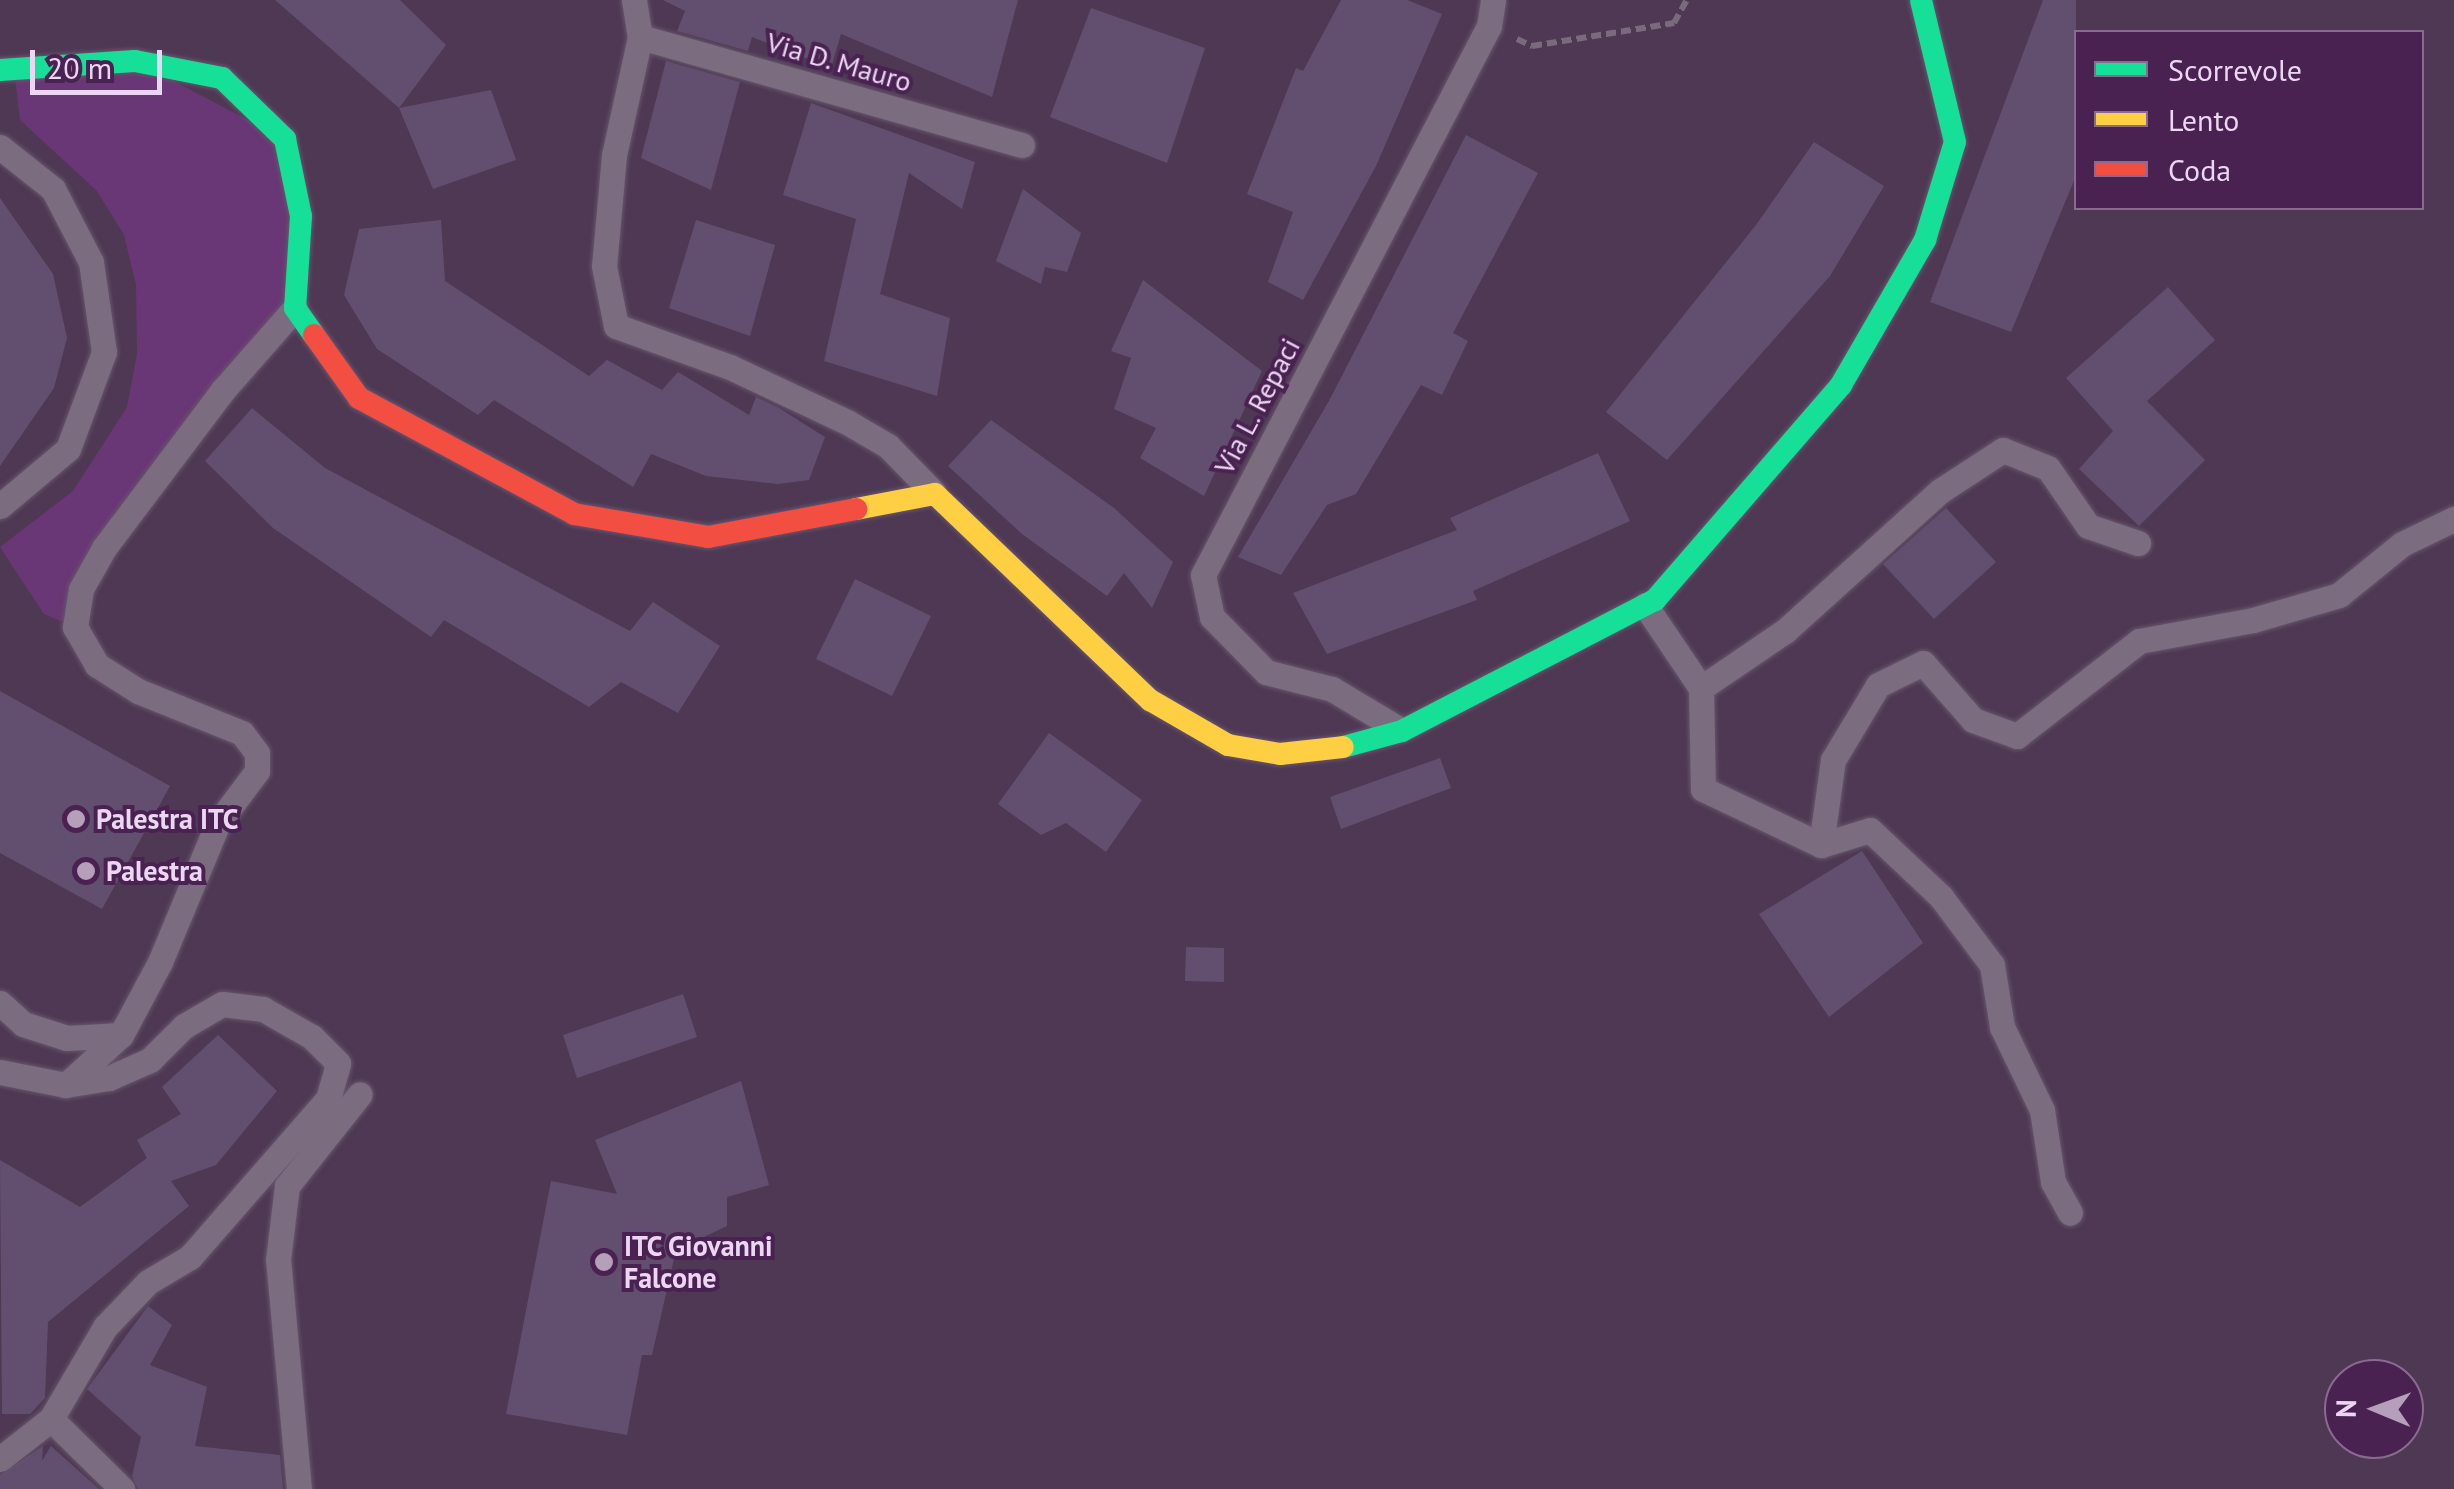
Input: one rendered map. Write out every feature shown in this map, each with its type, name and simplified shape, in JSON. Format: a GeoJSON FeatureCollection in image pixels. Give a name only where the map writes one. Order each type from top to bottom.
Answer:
{"type":"FeatureCollection","features":[{"type":"Feature","properties":{"kind":"street"},"geometry":{"type":"LineString","coordinates":[[0,70],[135,61],[222,78],[284,139],[302,216],[296,308],[359,398],[574,514],[708,537],[833,519],[935,494],[1150,700],[1228,745],[1280,754],[1332,750],[1402,731],[1645,604],[1842,386],[1925,240],[1955,142],[1922,0]]}},
{"type":"Feature","properties":{"kind":"lane"},"geometry":{"type":"LineString","coordinates":[[634,0],[640,38],[614,155],[606,247],[616,326],[730,366],[847,422],[888,446],[935,494]]}},
{"type":"Feature","properties":{"kind":"lane","name":"Via L. Repaci"},"geometry":{"type":"LineString","coordinates":[[1402,731],[1332,690],[1266,672],[1212,617],[1202,575],[1491,13]]}},
{"type":"Feature","properties":{"kind":"lane","name":"Via D. Mauro"},"geometry":{"type":"LineString","coordinates":[[640,38],[1022,145]]}},
{"type":"Feature","properties":{"kind":"lane"},"geometry":{"type":"LineString","coordinates":[[0,147],[52,189],[92,262],[104,352],[68,449],[0,506]]}},
{"type":"Feature","properties":{"kind":"lane"},"geometry":{"type":"LineString","coordinates":[[66,1085],[121,1035],[218,823],[257,771],[257,752],[242,732],[138,691],[98,664],[75,627],[80,588],[222,390],[296,308]]}},
{"type":"Feature","properties":{"kind":"lane"},"geometry":{"type":"LineString","coordinates":[[1701,688],[1785,631],[1940,491],[2003,450],[2048,468],[2088,526],[2138,542]]}},
{"type":"Feature","properties":{"kind":"lane"},"geometry":{"type":"LineString","coordinates":[[1821,846],[1834,760],[1878,685],[1923,663],[1972,720],[2017,736],[2140,641],[2254,620],[2339,595],[2402,544],[2454,519]]}},
{"type":"Feature","properties":{"kind":"lane"},"geometry":{"type":"LineString","coordinates":[[1645,604],[1701,688],[1703,789],[1821,846],[1870,830],[1941,897],[1992,965],[2002,1027],[2042,1110],[2054,1182],[2070,1214]]}},
{"type":"Feature","properties":{"kind":"lane"},"geometry":{"type":"LineString","coordinates":[[0,1004],[23,1024],[67,1038],[121,1035]]}},
{"type":"Feature","properties":{"kind":"lane"},"geometry":{"type":"LineString","coordinates":[[0,1072],[66,1085],[109,1078],[150,1060],[184,1026],[222,1004],[264,1009],[312,1037],[338,1063],[328,1099],[190,1257],[148,1282],[105,1327],[51,1420],[0,1459]]}},
{"type":"Feature","properties":{"kind":"lane"},"geometry":{"type":"LineString","coordinates":[[299,1489],[278,1260],[287,1186],[360,1094]]}},
{"type":"Feature","properties":{"kind":"lane"},"geometry":{"type":"LineString","coordinates":[[51,1420],[122,1489]]}},
{"type":"Feature","properties":{"kind":"path"},"geometry":{"type":"LineString","coordinates":[[1491,13],[1532,46],[1674,23],[1687,0]]}},
{"type":"Feature","properties":{"kind":"shaded area"},"geometry":{"type":"Polygon","coordinates":[[[135,61],[285,139],[295,308],[104,548],[75,627],[44,614],[0,547],[73,491],[127,407],[137,354],[136,285],[124,235],[97,191],[20,120],[14,69],[135,61]]]}},
{"type":"Feature","properties":{"kind":"building"},"geometry":{"type":"Polygon","coordinates":[[[275,0],[400,0],[446,45],[399,108],[275,0]]]}},
{"type":"Feature","properties":{"kind":"building"},"geometry":{"type":"Polygon","coordinates":[[[663,0],[1018,0],[992,97],[841,34],[831,68],[752,37],[748,51],[677,31],[685,11],[663,0]]]}},
{"type":"Feature","properties":{"kind":"building"},"geometry":{"type":"Polygon","coordinates":[[[1341,0],[1407,0],[1442,14],[1376,166],[1303,300],[1268,282],[1293,212],[1247,194],[1296,68],[1303,71],[1341,0]]]}},
{"type":"Feature","properties":{"kind":"building"},"geometry":{"type":"Polygon","coordinates":[[[2043,0],[2076,0],[2074,181],[2011,332],[1930,302],[2043,0]]]}},
{"type":"Feature","properties":{"kind":"building"},"geometry":{"type":"Polygon","coordinates":[[[1091,8],[1205,48],[1167,163],[1050,117],[1091,8]]]}},
{"type":"Feature","properties":{"kind":"building"},"geometry":{"type":"Polygon","coordinates":[[[666,61],[740,82],[711,190],[641,158],[666,61]]]}},
{"type":"Feature","properties":{"kind":"building"},"geometry":{"type":"Polygon","coordinates":[[[491,90],[516,160],[433,189],[399,108],[491,90]]]}},
{"type":"Feature","properties":{"kind":"building"},"geometry":{"type":"Polygon","coordinates":[[[811,103],[975,162],[962,209],[909,173],[880,294],[950,318],[937,396],[824,361],[856,219],[783,195],[811,103]]]}},
{"type":"Feature","properties":{"kind":"building"},"geometry":{"type":"Polygon","coordinates":[[[1466,135],[1538,173],[1453,333],[1468,341],[1442,395],[1421,385],[1356,494],[1327,505],[1281,575],[1238,557],[1330,399],[1466,135]]]}},
{"type":"Feature","properties":{"kind":"building"},"geometry":{"type":"Polygon","coordinates":[[[1814,142],[1884,186],[1830,276],[1667,460],[1606,412],[1756,225],[1814,142]]]}},
{"type":"Feature","properties":{"kind":"building"},"geometry":{"type":"Polygon","coordinates":[[[1023,189],[1081,233],[1067,272],[1045,267],[1041,284],[996,261],[1023,189]]]}},
{"type":"Feature","properties":{"kind":"building"},"geometry":{"type":"Polygon","coordinates":[[[0,198],[53,274],[67,338],[54,388],[0,466],[0,198]]]}},
{"type":"Feature","properties":{"kind":"building"},"geometry":{"type":"Polygon","coordinates":[[[441,220],[445,281],[589,376],[607,360],[662,390],[678,372],[749,415],[756,397],[779,408],[825,437],[809,480],[778,484],[706,476],[651,454],[633,487],[494,400],[478,415],[377,349],[344,295],[359,229],[441,220]]]}},
{"type":"Feature","properties":{"kind":"building"},"geometry":{"type":"Polygon","coordinates":[[[696,220],[775,245],[750,336],[669,308],[696,220]]]}},
{"type":"Feature","properties":{"kind":"building"},"geometry":{"type":"Polygon","coordinates":[[[1143,280],[1262,371],[1204,496],[1140,458],[1156,428],[1114,409],[1131,358],[1111,351],[1143,280]]]}},
{"type":"Feature","properties":{"kind":"building"},"geometry":{"type":"Polygon","coordinates":[[[2168,287],[2215,340],[2147,401],[2205,460],[2139,526],[2079,469],[2113,431],[2066,378],[2168,287]]]}},
{"type":"Feature","properties":{"kind":"building"},"geometry":{"type":"Polygon","coordinates":[[[252,408],[325,468],[630,631],[653,602],[720,646],[678,713],[621,682],[589,707],[444,620],[431,637],[273,528],[205,461],[252,408]]]}},
{"type":"Feature","properties":{"kind":"building"},"geometry":{"type":"Polygon","coordinates":[[[991,420],[1114,508],[1173,562],[1152,608],[1124,573],[1107,596],[1022,534],[948,466],[991,420]]]}},
{"type":"Feature","properties":{"kind":"building"},"geometry":{"type":"Polygon","coordinates":[[[1598,453],[1630,521],[1473,591],[1477,600],[1327,654],[1293,593],[1457,530],[1450,518],[1598,453]]]}},
{"type":"Feature","properties":{"kind":"building"},"geometry":{"type":"Polygon","coordinates":[[[1946,508],[1996,562],[1934,619],[1883,564],[1946,508]]]}},
{"type":"Feature","properties":{"kind":"building"},"geometry":{"type":"Polygon","coordinates":[[[855,579],[931,616],[892,696],[816,659],[855,579]]]}},
{"type":"Feature","properties":{"kind":"building","name":"Palestra ITC"},"geometry":{"type":"Polygon","coordinates":[[[0,691],[170,786],[102,909],[0,853],[0,691]]]}},
{"type":"Feature","properties":{"kind":"building"},"geometry":{"type":"Polygon","coordinates":[[[1049,733],[1142,800],[1106,852],[1066,823],[1041,835],[998,804],[1049,733]]]}},
{"type":"Feature","properties":{"kind":"building"},"geometry":{"type":"Polygon","coordinates":[[[1440,758],[1451,788],[1341,829],[1330,797],[1440,758]]]}},
{"type":"Feature","properties":{"kind":"building"},"geometry":{"type":"Polygon","coordinates":[[[1862,851],[1923,943],[1829,1017],[1759,914],[1862,851]]]}},
{"type":"Feature","properties":{"kind":"building"},"geometry":{"type":"Polygon","coordinates":[[[1186,947],[1224,948],[1224,982],[1185,981],[1186,947]]]}},
{"type":"Feature","properties":{"kind":"building"},"geometry":{"type":"Polygon","coordinates":[[[683,994],[697,1037],[577,1078],[563,1035],[683,994]]]}},
{"type":"Feature","properties":{"kind":"building"},"geometry":{"type":"Polygon","coordinates":[[[218,1035],[277,1091],[216,1165],[171,1181],[189,1206],[48,1322],[45,1398],[30,1414],[2,1414],[0,1160],[80,1207],[147,1158],[137,1140],[181,1114],[162,1087],[218,1035]]]}},
{"type":"Feature","properties":{"kind":"building","name":"ITC Giovanni Falcone"},"geometry":{"type":"Polygon","coordinates":[[[741,1081],[769,1185],[727,1197],[727,1226],[676,1250],[652,1355],[642,1355],[627,1435],[506,1414],[551,1181],[617,1194],[595,1140],[741,1081]]]}},
{"type":"Feature","properties":{"kind":"building"},"geometry":{"type":"Polygon","coordinates":[[[148,1306],[172,1325],[150,1365],[207,1387],[195,1446],[280,1455],[283,1489],[138,1489],[132,1476],[141,1437],[87,1389],[148,1306]]]}},
{"type":"Feature","properties":{"kind":"building"},"geometry":{"type":"Polygon","coordinates":[[[43,1446],[42,1461],[51,1446],[99,1489],[0,1489],[0,1475],[43,1446]]]}},
{"type":"Feature","properties":{"kind":"traffic: fast"},"geometry":{"type":"LineString","coordinates":[[1343,747],[1402,731],[1655,600],[1841,385],[1925,240],[1955,142],[1921,0]]}},
{"type":"Feature","properties":{"kind":"traffic: fast"},"geometry":{"type":"LineString","coordinates":[[0,70],[135,61],[222,78],[285,139],[301,216],[295,308],[314,335]]}},
{"type":"Feature","properties":{"kind":"traffic: slow"},"geometry":{"type":"LineString","coordinates":[[856,509],[935,494],[1150,700],[1228,745],[1280,754],[1343,747]]}},
{"type":"Feature","properties":{"kind":"traffic: jam"},"geometry":{"type":"LineString","coordinates":[[314,335],[359,398],[574,514],[708,537],[856,509]]}},
{"type":"Feature","properties":{"kind":"place","name":"Palestra ITC"},"geometry":{"type":"Point","coordinates":[76,819]}},
{"type":"Feature","properties":{"kind":"place","name":"Palestra"},"geometry":{"type":"Point","coordinates":[86,871]}},
{"type":"Feature","properties":{"kind":"place","name":"ITC Giovanni Falcone"},"geometry":{"type":"Point","coordinates":[604,1262]}}]}
